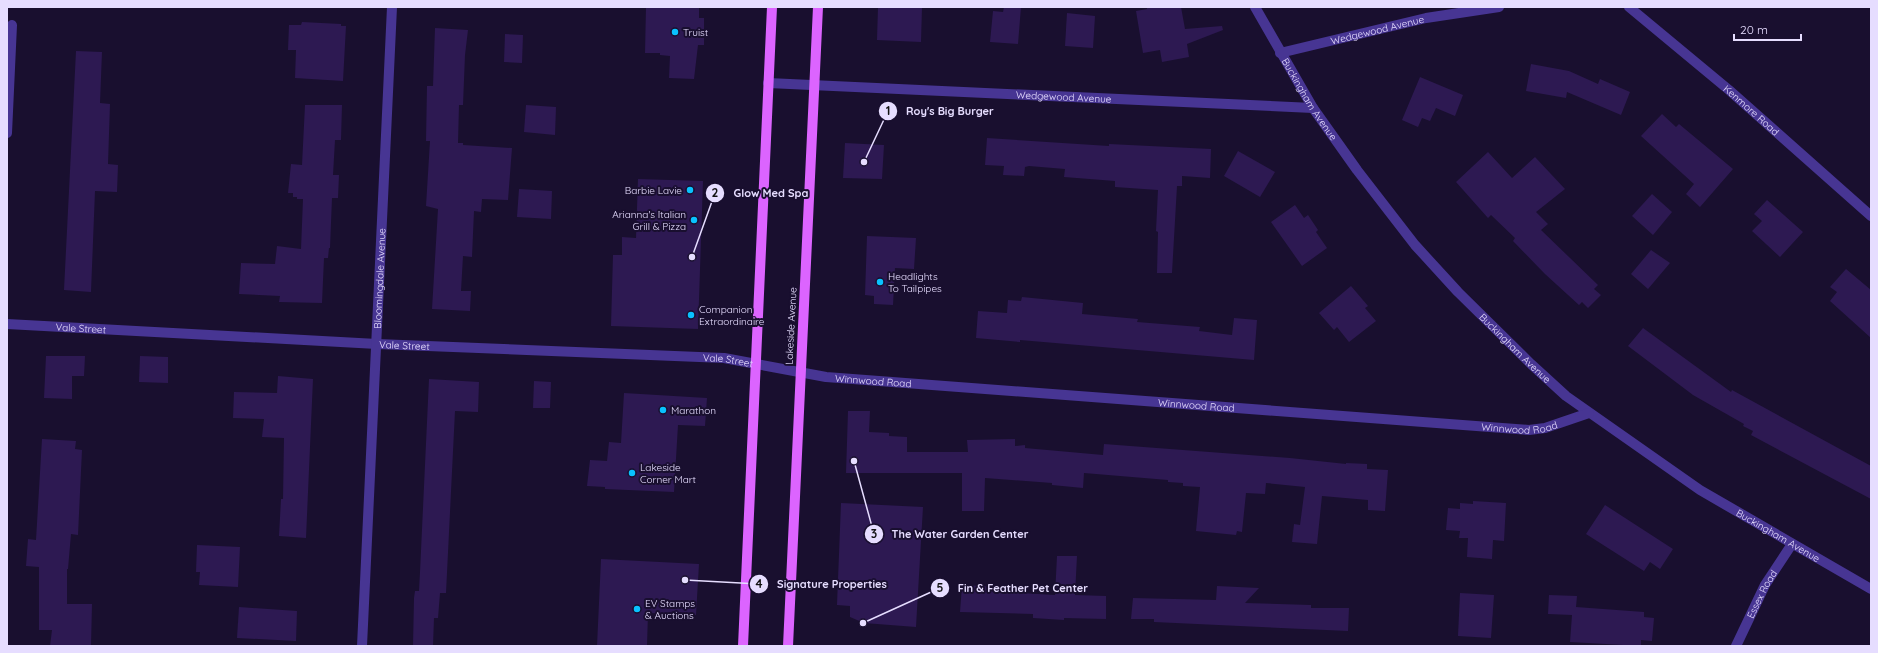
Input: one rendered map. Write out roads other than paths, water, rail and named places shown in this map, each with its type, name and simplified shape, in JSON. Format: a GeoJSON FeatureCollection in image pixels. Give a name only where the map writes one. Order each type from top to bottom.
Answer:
{"type":"FeatureCollection","features":[{"type":"Feature","properties":{"kind":"main road"},"geometry":{"type":"LineString","coordinates":[[745,645],[772,7]]}},
{"type":"Feature","properties":{"kind":"main road","name":"Lakeside Avenue"},"geometry":{"type":"LineString","coordinates":[[788,646],[818,7]]}},
{"type":"Feature","properties":{"kind":"street","name":"Bloomingdale Avenue"},"geometry":{"type":"LineString","coordinates":[[362,646],[392,7]]}},
{"type":"Feature","properties":{"kind":"street","name":"Buckingham Avenue"},"geometry":{"type":"LineString","coordinates":[[1255,7],[1280,53],[1334,140],[1415,245],[1458,292],[1566,396],[1700,490],[1871,589]]}},
{"type":"Feature","properties":{"kind":"street","name":"Wedgewood Avenue"},"geometry":{"type":"LineString","coordinates":[[1280,53],[1426,18],[1499,7]]}},
{"type":"Feature","properties":{"kind":"street","name":"Kenmore Road"},"geometry":{"type":"LineString","coordinates":[[1629,7],[1729,90],[1871,216]]}},
{"type":"Feature","properties":{"kind":"street"},"geometry":{"type":"LineString","coordinates":[[7,133],[12,25]]}},
{"type":"Feature","properties":{"kind":"street","name":"Wedgewood Avenue"},"geometry":{"type":"LineString","coordinates":[[768,83],[1313,108]]}},
{"type":"Feature","properties":{"kind":"street","name":"Vale Street"},"geometry":{"type":"LineString","coordinates":[[7,324],[377,344],[724,358],[801,372]]}},
{"type":"Feature","properties":{"kind":"street","name":"Winnwood Road"},"geometry":{"type":"LineString","coordinates":[[801,372],[826,377],[1529,430],[1545,428],[1589,413]]}},
{"type":"Feature","properties":{"kind":"street","name":"Essex Road"},"geometry":{"type":"LineString","coordinates":[[1736,646],[1765,585],[1792,544]]}},
{"type":"Feature","properties":{"kind":"place","name":"Truist"},"geometry":{"type":"Point","coordinates":[675,32]}},
{"type":"Feature","properties":{"kind":"place","name":"Roy's Big Burger"},"geometry":{"type":"Point","coordinates":[864,162]}},
{"type":"Feature","properties":{"kind":"place","name":"Barbie Lavie"},"geometry":{"type":"Point","coordinates":[690,190]}},
{"type":"Feature","properties":{"kind":"place","name":"Arianna's Italian Grill & Pizza"},"geometry":{"type":"Point","coordinates":[694,220]}},
{"type":"Feature","properties":{"kind":"place","name":"Glow Med Spa"},"geometry":{"type":"Point","coordinates":[692,257]}},
{"type":"Feature","properties":{"kind":"place","name":"Headlights To Tailpipes"},"geometry":{"type":"Point","coordinates":[880,282]}},
{"type":"Feature","properties":{"kind":"place","name":"Companion Extraordinaire"},"geometry":{"type":"Point","coordinates":[691,315]}},
{"type":"Feature","properties":{"kind":"place","name":"Marathon"},"geometry":{"type":"Point","coordinates":[663,410]}},
{"type":"Feature","properties":{"kind":"place","name":"The Water Garden Center"},"geometry":{"type":"Point","coordinates":[854,461]}},
{"type":"Feature","properties":{"kind":"place","name":"Lakeside Corner Mart"},"geometry":{"type":"Point","coordinates":[632,473]}},
{"type":"Feature","properties":{"kind":"place","name":"Signature Properties"},"geometry":{"type":"Point","coordinates":[685,580]}},
{"type":"Feature","properties":{"kind":"place","name":"EV Stamps & Auctions"},"geometry":{"type":"Point","coordinates":[637,609]}},
{"type":"Feature","properties":{"kind":"place","name":"Fin & Feather Pet Center"},"geometry":{"type":"Point","coordinates":[863,623]}}]}
